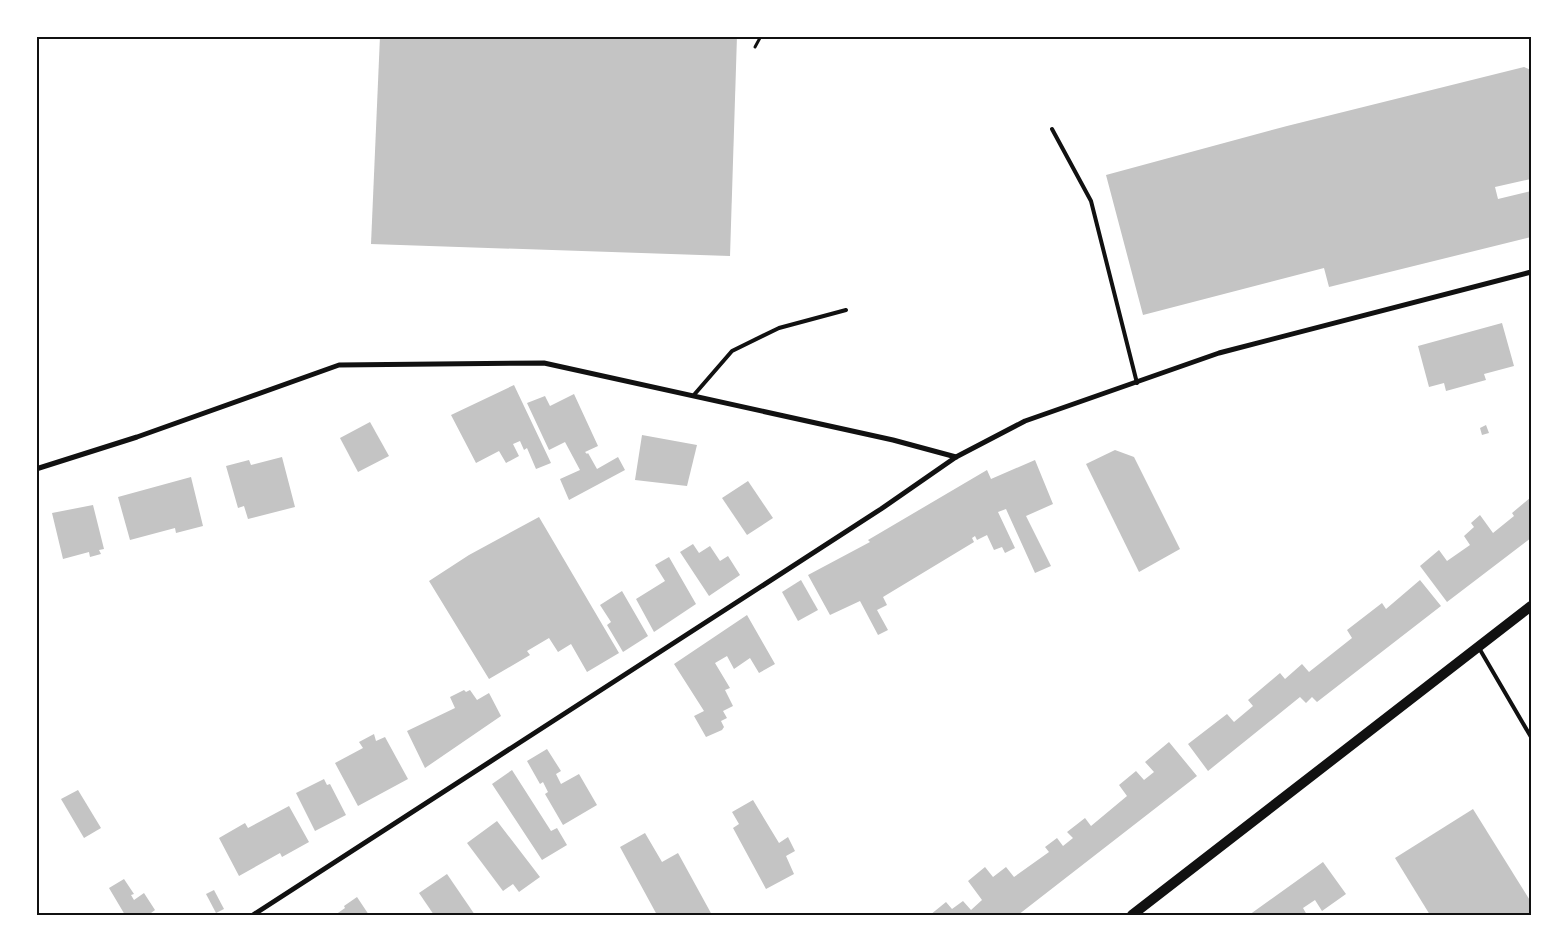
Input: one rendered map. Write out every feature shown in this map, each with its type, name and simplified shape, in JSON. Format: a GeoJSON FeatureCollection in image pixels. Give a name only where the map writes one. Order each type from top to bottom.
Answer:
{"type":"FeatureCollection","features":[{"type":"Feature","properties":{"kind":"main road"},"geometry":{"type":"LineString","coordinates":[[1132,915],[1531,606]]}},
{"type":"Feature","properties":{"kind":"street"},"geometry":{"type":"LineString","coordinates":[[253,915],[881,509],[956,457],[1025,420],[1137,383],[1219,353],[1531,272]]}},
{"type":"Feature","properties":{"kind":"street"},"geometry":{"type":"LineString","coordinates":[[36,468],[137,437],[339,365],[544,363],[893,440],[956,457]]}},
{"type":"Feature","properties":{"kind":"lane"},"geometry":{"type":"LineString","coordinates":[[1052,129],[1091,201],[1137,383]]}},
{"type":"Feature","properties":{"kind":"lane"},"geometry":{"type":"LineString","coordinates":[[693,396],[732,351],[779,328],[846,310]]}},
{"type":"Feature","properties":{"kind":"lane"},"geometry":{"type":"LineString","coordinates":[[1478,646],[1531,737]]}},
{"type":"Feature","properties":{"kind":"path"},"geometry":{"type":"LineString","coordinates":[[755,47],[761,36]]}},
{"type":"Feature","properties":{"kind":"building"},"geometry":{"type":"Polygon","coordinates":[[[380,36],[737,36],[730,256],[371,244],[380,36]]]}},
{"type":"Feature","properties":{"kind":"building"},"geometry":{"type":"Polygon","coordinates":[[[1524,67],[1531,70],[1531,179],[1495,187],[1498,199],[1531,191],[1531,237],[1329,287],[1324,268],[1143,315],[1106,175],[1287,126],[1524,67]]]}},
{"type":"Feature","properties":{"kind":"building"},"geometry":{"type":"Polygon","coordinates":[[[1502,323],[1514,366],[1484,374],[1486,380],[1446,391],[1444,383],[1429,387],[1418,346],[1502,323]]]}},
{"type":"Feature","properties":{"kind":"building"},"geometry":{"type":"Polygon","coordinates":[[[514,385],[551,463],[536,469],[527,448],[524,450],[520,441],[513,444],[519,456],[506,463],[499,451],[476,463],[451,415],[514,385]]]}},
{"type":"Feature","properties":{"kind":"building"},"geometry":{"type":"Polygon","coordinates":[[[574,394],[598,446],[585,452],[588,453],[597,469],[618,457],[625,470],[569,500],[560,479],[580,470],[565,442],[549,450],[527,403],[545,396],[550,406],[574,394]]]}},
{"type":"Feature","properties":{"kind":"building"},"geometry":{"type":"Polygon","coordinates":[[[370,422],[389,456],[358,472],[340,438],[370,422]]]}},
{"type":"Feature","properties":{"kind":"building"},"geometry":{"type":"Polygon","coordinates":[[[1486,425],[1489,433],[1482,435],[1480,428],[1486,425]]]}},
{"type":"Feature","properties":{"kind":"building"},"geometry":{"type":"Polygon","coordinates":[[[642,435],[697,445],[687,486],[635,480],[642,435]]]}},
{"type":"Feature","properties":{"kind":"building"},"geometry":{"type":"Polygon","coordinates":[[[1115,450],[1134,457],[1180,549],[1139,572],[1086,464],[1115,450]]]}},
{"type":"Feature","properties":{"kind":"building"},"geometry":{"type":"Polygon","coordinates":[[[282,457],[295,507],[248,519],[244,506],[238,508],[226,466],[249,460],[251,465],[282,457]]]}},
{"type":"Feature","properties":{"kind":"building"},"geometry":{"type":"Polygon","coordinates":[[[1035,460],[1053,504],[1026,516],[1051,566],[1035,573],[1006,509],[998,512],[1015,548],[1005,553],[1002,547],[994,550],[987,535],[977,540],[975,536],[972,538],[974,542],[883,597],[887,605],[877,610],[888,630],[878,635],[860,601],[830,615],[808,575],[870,542],[868,540],[987,470],[991,479],[1035,460]]]}},
{"type":"Feature","properties":{"kind":"building"},"geometry":{"type":"Polygon","coordinates":[[[191,477],[203,526],[176,533],[175,528],[130,540],[118,497],[191,477]]]}},
{"type":"Feature","properties":{"kind":"building"},"geometry":{"type":"Polygon","coordinates":[[[748,481],[773,518],[747,535],[722,498],[748,481]]]}},
{"type":"Feature","properties":{"kind":"building"},"geometry":{"type":"Polygon","coordinates":[[[1531,497],[1531,538],[1447,602],[1420,566],[1439,550],[1447,561],[1470,545],[1464,536],[1474,527],[1471,523],[1480,515],[1493,533],[1514,516],[1512,513],[1531,497]]]}},
{"type":"Feature","properties":{"kind":"building"},"geometry":{"type":"Polygon","coordinates":[[[93,505],[104,549],[99,550],[101,554],[90,557],[89,552],[63,559],[52,513],[93,505]]]}},
{"type":"Feature","properties":{"kind":"building"},"geometry":{"type":"Polygon","coordinates":[[[539,517],[619,653],[587,672],[571,644],[558,652],[549,638],[527,651],[530,655],[489,679],[429,581],[469,555],[539,517]]]}},
{"type":"Feature","properties":{"kind":"building"},"geometry":{"type":"Polygon","coordinates":[[[693,544],[699,553],[710,546],[720,561],[728,556],[740,575],[709,596],[680,552],[693,544]]]}},
{"type":"Feature","properties":{"kind":"building"},"geometry":{"type":"Polygon","coordinates":[[[669,557],[696,604],[654,632],[636,599],[665,581],[655,565],[669,557]]]}},
{"type":"Feature","properties":{"kind":"building"},"geometry":{"type":"Polygon","coordinates":[[[801,580],[818,610],[798,621],[782,592],[801,580]]]}},
{"type":"Feature","properties":{"kind":"building"},"geometry":{"type":"Polygon","coordinates":[[[1420,580],[1441,606],[1317,702],[1312,697],[1306,703],[1300,697],[1208,771],[1188,744],[1227,714],[1234,722],[1253,706],[1248,700],[1280,673],[1285,679],[1302,664],[1309,672],[1352,638],[1347,630],[1382,603],[1386,609],[1420,580]]]}},
{"type":"Feature","properties":{"kind":"building"},"geometry":{"type":"Polygon","coordinates":[[[622,591],[648,636],[623,652],[607,625],[611,622],[600,605],[622,591]]]}},
{"type":"Feature","properties":{"kind":"building"},"geometry":{"type":"Polygon","coordinates":[[[747,615],[775,664],[759,673],[750,658],[734,669],[727,656],[715,663],[730,688],[725,690],[733,706],[723,711],[727,718],[721,721],[724,727],[722,730],[706,737],[694,716],[704,711],[674,664],[747,615]]]}},
{"type":"Feature","properties":{"kind":"building"},"geometry":{"type":"Polygon","coordinates":[[[464,690],[466,692],[470,690],[477,700],[489,693],[501,716],[425,768],[407,731],[455,708],[450,697],[464,690]]]}},
{"type":"Feature","properties":{"kind":"building"},"geometry":{"type":"Polygon","coordinates":[[[374,734],[376,741],[385,737],[408,779],[358,806],[335,763],[363,748],[359,742],[374,734]]]}},
{"type":"Feature","properties":{"kind":"building"},"geometry":{"type":"Polygon","coordinates":[[[1169,742],[1197,776],[1018,915],[930,915],[946,902],[952,909],[963,901],[971,910],[982,900],[968,881],[985,867],[993,877],[1006,867],[1014,877],[1049,852],[1045,847],[1057,838],[1063,846],[1073,838],[1067,832],[1085,818],[1091,826],[1127,796],[1119,785],[1136,771],[1144,780],[1154,772],[1145,762],[1169,742]]]}},
{"type":"Feature","properties":{"kind":"building"},"geometry":{"type":"Polygon","coordinates":[[[547,749],[561,771],[556,774],[561,784],[579,774],[597,805],[563,825],[545,794],[548,792],[543,782],[540,784],[527,761],[547,749]]]}},
{"type":"Feature","properties":{"kind":"building"},"geometry":{"type":"Polygon","coordinates":[[[512,770],[551,831],[557,828],[567,845],[542,860],[492,784],[512,770]]]}},
{"type":"Feature","properties":{"kind":"building"},"geometry":{"type":"Polygon","coordinates":[[[324,779],[327,785],[330,784],[346,815],[315,831],[296,793],[324,779]]]}},
{"type":"Feature","properties":{"kind":"building"},"geometry":{"type":"Polygon","coordinates":[[[78,790],[101,828],[84,838],[61,799],[78,790]]]}},
{"type":"Feature","properties":{"kind":"building"},"geometry":{"type":"Polygon","coordinates":[[[753,800],[779,843],[788,837],[795,851],[786,856],[794,874],[766,889],[733,828],[739,824],[732,812],[753,800]]]}},
{"type":"Feature","properties":{"kind":"building"},"geometry":{"type":"Polygon","coordinates":[[[289,806],[309,842],[282,857],[280,853],[239,876],[219,838],[245,823],[248,828],[289,806]]]}},
{"type":"Feature","properties":{"kind":"building"},"geometry":{"type":"Polygon","coordinates":[[[1473,809],[1531,902],[1531,915],[1430,915],[1395,858],[1473,809]]]}},
{"type":"Feature","properties":{"kind":"building"},"geometry":{"type":"Polygon","coordinates":[[[497,821],[540,877],[519,892],[513,884],[503,891],[467,843],[497,821]]]}},
{"type":"Feature","properties":{"kind":"building"},"geometry":{"type":"Polygon","coordinates":[[[645,833],[662,862],[678,853],[712,915],[657,915],[620,847],[645,833]]]}},
{"type":"Feature","properties":{"kind":"building"},"geometry":{"type":"Polygon","coordinates":[[[1323,862],[1346,894],[1322,911],[1315,900],[1303,908],[1307,915],[1249,915],[1323,862]]]}},
{"type":"Feature","properties":{"kind":"building"},"geometry":{"type":"Polygon","coordinates":[[[447,874],[475,915],[434,915],[419,893],[447,874]]]}},
{"type":"Feature","properties":{"kind":"building"},"geometry":{"type":"Polygon","coordinates":[[[124,879],[134,894],[131,895],[134,900],[144,893],[155,910],[151,913],[152,915],[125,915],[109,888],[124,879]]]}},
{"type":"Feature","properties":{"kind":"building"},"geometry":{"type":"Polygon","coordinates":[[[214,890],[224,909],[216,913],[206,894],[214,890]]]}},
{"type":"Feature","properties":{"kind":"building"},"geometry":{"type":"Polygon","coordinates":[[[357,897],[369,915],[335,915],[345,908],[344,906],[357,897]]]}}]}
